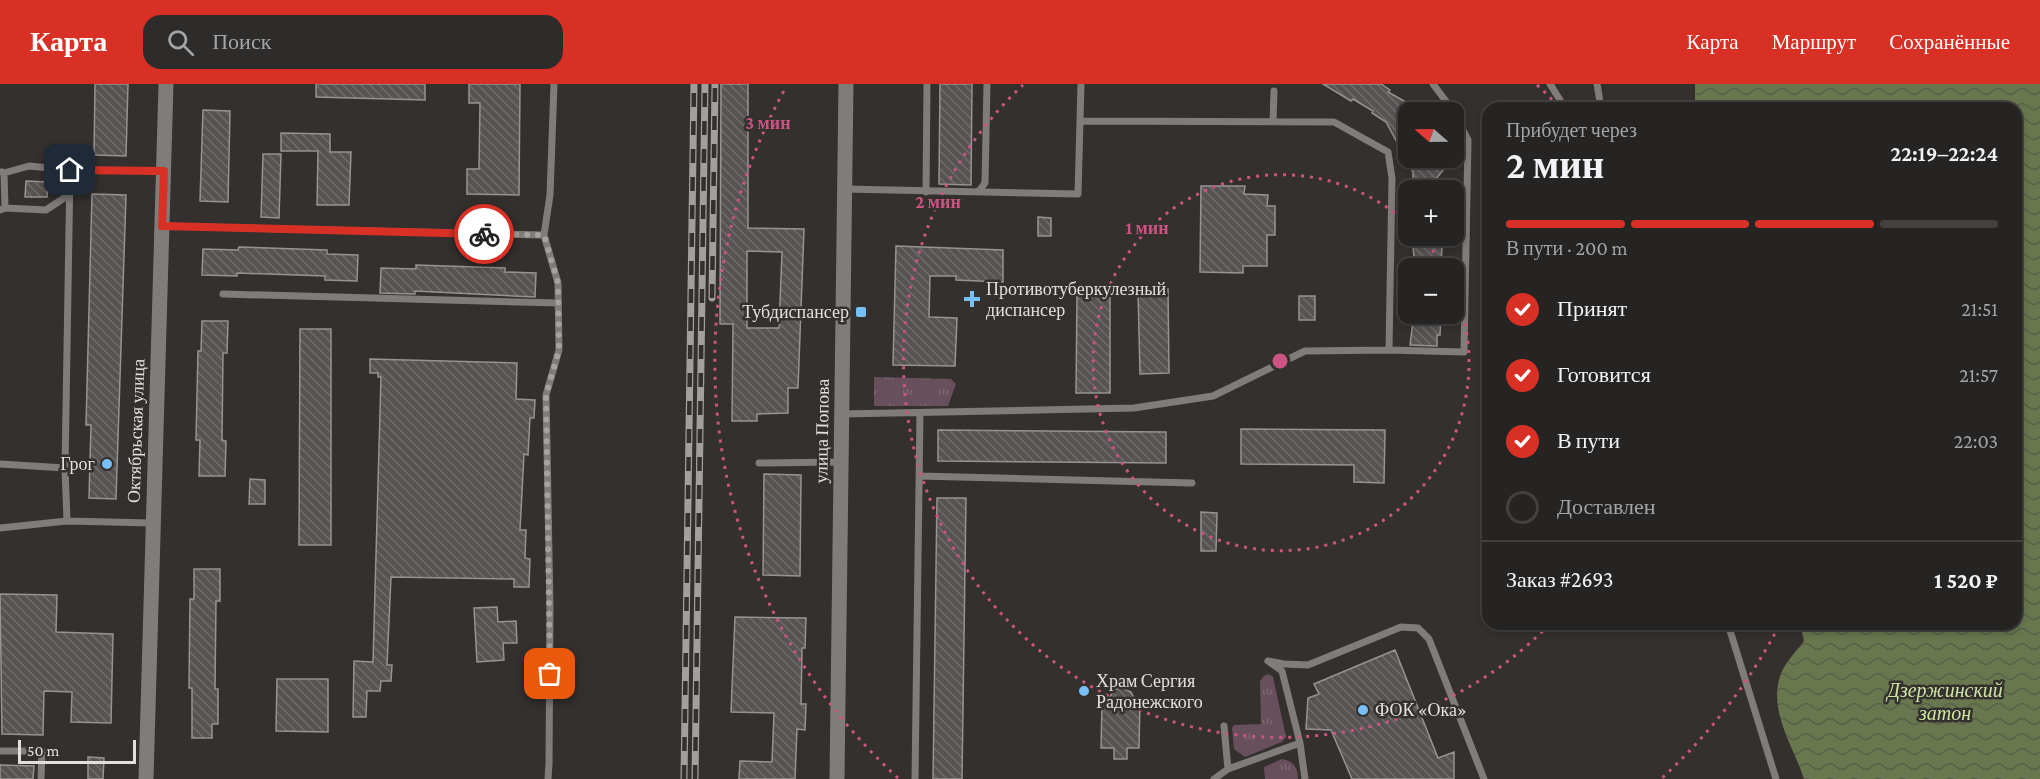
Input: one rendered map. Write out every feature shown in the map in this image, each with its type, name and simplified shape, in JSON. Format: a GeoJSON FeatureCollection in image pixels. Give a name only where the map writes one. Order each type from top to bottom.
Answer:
{"type":"FeatureCollection","features":[{"type":"Feature","properties":{"kind":"street","name":"Октябрьская улица"},"geometry":{"type":"LineString","coordinates":[[146,779],[166,84]]}},
{"type":"Feature","properties":{"kind":"street","name":"улица Попова"},"geometry":{"type":"LineString","coordinates":[[837,779],[846,84]]}},
{"type":"Feature","properties":{"kind":"lane"},"geometry":{"type":"LineString","coordinates":[[548,779],[550,607],[546,395],[559,350],[558,283],[544,235],[550,195],[554,84]]}},
{"type":"Feature","properties":{"kind":"lane"},"geometry":{"type":"LineString","coordinates":[[926,192],[927,84]]}},
{"type":"Feature","properties":{"kind":"lane"},"geometry":{"type":"LineString","coordinates":[[979,191],[985,183],[987,84]]}},
{"type":"Feature","properties":{"kind":"lane"},"geometry":{"type":"LineString","coordinates":[[845,189],[1078,194],[1081,84]]}},
{"type":"Feature","properties":{"kind":"lane"},"geometry":{"type":"LineString","coordinates":[[842,414],[1134,408],[1213,396],[1305,351],[1464,352],[1468,140],[1454,112],[1433,84]]}},
{"type":"Feature","properties":{"kind":"lane"},"geometry":{"type":"LineString","coordinates":[[1550,84],[1560,102]]}},
{"type":"Feature","properties":{"kind":"lane"},"geometry":{"type":"LineString","coordinates":[[1597,84],[1600,102]]}},
{"type":"Feature","properties":{"kind":"lane"},"geometry":{"type":"LineString","coordinates":[[1273,122],[1274,91]]}},
{"type":"Feature","properties":{"kind":"lane"},"geometry":{"type":"LineString","coordinates":[[1080,121],[1334,122],[1388,152],[1392,178],[1389,350]]}},
{"type":"Feature","properties":{"kind":"lane"},"geometry":{"type":"LineString","coordinates":[[70,194],[46,210],[2,209],[2,172],[29,166],[70,170],[164,171]]}},
{"type":"Feature","properties":{"kind":"lane"},"geometry":{"type":"LineString","coordinates":[[67,521],[65,468],[70,170]]}},
{"type":"Feature","properties":{"kind":"lane"},"geometry":{"type":"LineString","coordinates":[[162,226],[544,235]]}},
{"type":"Feature","properties":{"kind":"lane"},"geometry":{"type":"LineString","coordinates":[[223,294],[558,303]]}},
{"type":"Feature","properties":{"kind":"lane"},"geometry":{"type":"LineString","coordinates":[[915,779],[920,413]]}},
{"type":"Feature","properties":{"kind":"lane"},"geometry":{"type":"LineString","coordinates":[[759,463],[842,462]]}},
{"type":"Feature","properties":{"kind":"lane"},"geometry":{"type":"LineString","coordinates":[[0,464],[65,468]]}},
{"type":"Feature","properties":{"kind":"lane"},"geometry":{"type":"LineString","coordinates":[[919,476],[1192,483]]}},
{"type":"Feature","properties":{"kind":"lane"},"geometry":{"type":"LineString","coordinates":[[0,528],[67,521],[152,523]]}},
{"type":"Feature","properties":{"kind":"lane"},"geometry":{"type":"LineString","coordinates":[[1305,779],[1300,743],[1282,671],[1268,661],[1308,665],[1401,627],[1418,628],[1429,639],[1484,779]]}},
{"type":"Feature","properties":{"kind":"lane"},"geometry":{"type":"LineString","coordinates":[[1730,630],[1776,779]]}},
{"type":"Feature","properties":{"kind":"lane"},"geometry":{"type":"LineString","coordinates":[[1224,726],[1228,769]]}},
{"type":"Feature","properties":{"kind":"lane"},"geometry":{"type":"LineString","coordinates":[[1214,779],[1228,769],[1300,743]]}},
{"type":"Feature","properties":{"kind":"lane"},"geometry":{"type":"LineString","coordinates":[[0,751],[42,751],[41,779]]}},
{"type":"Feature","properties":{"kind":"green space"},"geometry":{"type":"Polygon","coordinates":[[[874,377],[951,379],[956,384],[948,406],[874,406],[874,377]]]}},
{"type":"Feature","properties":{"kind":"green space"},"geometry":{"type":"Polygon","coordinates":[[[1269,674],[1273,677],[1286,737],[1282,742],[1245,757],[1234,749],[1232,728],[1234,725],[1261,724],[1260,681],[1269,674]]]}},
{"type":"Feature","properties":{"kind":"green space"},"geometry":{"type":"Polygon","coordinates":[[[1282,759],[1294,765],[1298,779],[1265,779],[1264,767],[1282,759]]]}},
{"type":"Feature","properties":{"kind":"water","name":"Дзержинский затон"},"geometry":{"type":"Polygon","coordinates":[[[1695,84],[2040,84],[2040,779],[1804,779],[1783,726],[1777,699],[1782,671],[1804,641],[1801,630],[2022,630],[2022,102],[1695,102],[1695,84]]]}},
{"type":"Feature","properties":{"kind":"building"},"geometry":{"type":"Polygon","coordinates":[[[95,84],[128,84],[126,156],[94,155],[95,84]]]}},
{"type":"Feature","properties":{"kind":"building"},"geometry":{"type":"Polygon","coordinates":[[[316,84],[425,84],[425,100],[316,97],[316,84]]]}},
{"type":"Feature","properties":{"kind":"building"},"geometry":{"type":"Polygon","coordinates":[[[469,84],[520,84],[519,195],[467,194],[467,169],[479,169],[480,103],[469,103],[469,84]]]}},
{"type":"Feature","properties":{"kind":"building"},"geometry":{"type":"Polygon","coordinates":[[[721,84],[748,84],[748,228],[804,229],[798,388],[788,388],[788,413],[757,414],[757,421],[732,421],[733,324],[720,324],[721,84]],[[747,251],[747,328],[779,328],[782,252],[747,251]]]}},
{"type":"Feature","properties":{"kind":"building"},"geometry":{"type":"Polygon","coordinates":[[[940,84],[972,84],[971,185],[939,184],[940,84]]]}},
{"type":"Feature","properties":{"kind":"building"},"geometry":{"type":"Polygon","coordinates":[[[1323,84],[1381,84],[1390,90],[1388,92],[1406,102],[1398,102],[1398,144],[1386,122],[1353,99],[1351,101],[1323,84]]]}},
{"type":"Feature","properties":{"kind":"building"},"geometry":{"type":"Polygon","coordinates":[[[203,110],[230,111],[228,202],[200,201],[203,110]]]}},
{"type":"Feature","properties":{"kind":"building"},"geometry":{"type":"Polygon","coordinates":[[[281,133],[330,134],[330,152],[351,152],[349,205],[317,205],[318,151],[281,151],[281,133]]]}},
{"type":"Feature","properties":{"kind":"building"},"geometry":{"type":"Polygon","coordinates":[[[263,154],[281,154],[279,218],[261,217],[263,154]]]}},
{"type":"Feature","properties":{"kind":"building"},"geometry":{"type":"Polygon","coordinates":[[[1411,168],[1444,168],[1435,180],[1413,180],[1411,168]]]}},
{"type":"Feature","properties":{"kind":"building"},"geometry":{"type":"Polygon","coordinates":[[[26,181],[48,182],[47,197],[25,197],[26,181]]]}},
{"type":"Feature","properties":{"kind":"building"},"geometry":{"type":"Polygon","coordinates":[[[1201,186],[1245,186],[1244,194],[1268,195],[1267,206],[1275,206],[1275,235],[1267,235],[1267,266],[1243,266],[1243,273],[1200,272],[1201,186]]]}},
{"type":"Feature","properties":{"kind":"building"},"geometry":{"type":"Polygon","coordinates":[[[92,194],[126,195],[116,499],[89,498],[91,425],[86,425],[92,194]]]}},
{"type":"Feature","properties":{"kind":"building"},"geometry":{"type":"Polygon","coordinates":[[[1038,217],[1051,218],[1051,236],[1038,236],[1038,217]]]}},
{"type":"Feature","properties":{"kind":"building"},"geometry":{"type":"Polygon","coordinates":[[[896,246],[1003,250],[1003,282],[956,280],[956,276],[930,276],[929,317],[957,318],[955,366],[893,365],[896,246]]]}},
{"type":"Feature","properties":{"kind":"building"},"geometry":{"type":"Polygon","coordinates":[[[1413,246],[1442,246],[1441,258],[1414,258],[1413,246]]]}},
{"type":"Feature","properties":{"kind":"building"},"geometry":{"type":"Polygon","coordinates":[[[239,247],[327,250],[327,254],[358,255],[357,281],[325,280],[325,276],[237,273],[237,276],[202,275],[203,249],[238,250],[239,247]]]}},
{"type":"Feature","properties":{"kind":"building"},"geometry":{"type":"Polygon","coordinates":[[[416,265],[505,268],[505,272],[536,273],[535,297],[415,291],[415,294],[380,293],[381,268],[416,269],[416,265]]]}},
{"type":"Feature","properties":{"kind":"building"},"geometry":{"type":"Polygon","coordinates":[[[1168,289],[1169,373],[1140,374],[1138,290],[1168,289]]]}},
{"type":"Feature","properties":{"kind":"building"},"geometry":{"type":"Polygon","coordinates":[[[1077,296],[1110,296],[1110,393],[1076,393],[1077,296]]]}},
{"type":"Feature","properties":{"kind":"building"},"geometry":{"type":"Polygon","coordinates":[[[1299,296],[1315,296],[1315,320],[1299,320],[1299,296]]]}},
{"type":"Feature","properties":{"kind":"building"},"geometry":{"type":"Polygon","coordinates":[[[202,321],[228,321],[227,353],[223,353],[222,440],[226,441],[225,476],[199,476],[200,440],[196,440],[198,351],[201,351],[202,321]]]}},
{"type":"Feature","properties":{"kind":"building"},"geometry":{"type":"Polygon","coordinates":[[[1413,324],[1441,324],[1437,346],[1410,345],[1413,324]]]}},
{"type":"Feature","properties":{"kind":"building"},"geometry":{"type":"Polygon","coordinates":[[[300,329],[331,329],[331,545],[299,545],[300,329]]]}},
{"type":"Feature","properties":{"kind":"building"},"geometry":{"type":"Polygon","coordinates":[[[370,359],[517,363],[516,399],[535,400],[534,418],[530,418],[528,455],[524,454],[520,530],[526,530],[525,558],[530,559],[529,587],[514,587],[514,579],[391,577],[387,665],[392,665],[391,681],[381,681],[380,691],[367,691],[366,717],[353,717],[354,661],[373,662],[381,377],[378,377],[378,373],[370,373],[370,359]]]}},
{"type":"Feature","properties":{"kind":"building"},"geometry":{"type":"Polygon","coordinates":[[[1241,429],[1385,430],[1384,483],[1354,482],[1354,465],[1241,464],[1241,429]]]}},
{"type":"Feature","properties":{"kind":"building"},"geometry":{"type":"Polygon","coordinates":[[[938,430],[1166,432],[1166,463],[938,461],[938,430]]]}},
{"type":"Feature","properties":{"kind":"building"},"geometry":{"type":"Polygon","coordinates":[[[764,474],[801,475],[800,576],[763,575],[764,474]]]}},
{"type":"Feature","properties":{"kind":"building"},"geometry":{"type":"Polygon","coordinates":[[[250,479],[265,480],[265,504],[249,504],[250,479]]]}},
{"type":"Feature","properties":{"kind":"building"},"geometry":{"type":"Polygon","coordinates":[[[937,498],[966,498],[962,779],[933,779],[937,498]]]}},
{"type":"Feature","properties":{"kind":"building"},"geometry":{"type":"Polygon","coordinates":[[[1201,512],[1217,513],[1216,551],[1201,551],[1201,512]]]}},
{"type":"Feature","properties":{"kind":"building"},"geometry":{"type":"Polygon","coordinates":[[[194,569],[220,569],[220,601],[216,601],[215,689],[218,689],[218,724],[212,724],[212,738],[192,738],[192,688],[189,688],[190,599],[194,599],[194,569]]]}},
{"type":"Feature","properties":{"kind":"building"},"geometry":{"type":"Polygon","coordinates":[[[0,594],[57,595],[56,632],[113,634],[111,723],[71,722],[72,692],[44,691],[43,735],[2,734],[0,594]]]}},
{"type":"Feature","properties":{"kind":"building"},"geometry":{"type":"Polygon","coordinates":[[[497,607],[498,622],[516,621],[517,643],[503,643],[504,660],[477,662],[474,608],[497,607]]]}},
{"type":"Feature","properties":{"kind":"building"},"geometry":{"type":"Polygon","coordinates":[[[735,617],[806,618],[805,648],[802,648],[801,704],[806,704],[805,730],[797,729],[795,779],[739,779],[740,761],[772,762],[774,713],[731,712],[735,617]]]}},
{"type":"Feature","properties":{"kind":"building","name":"ФОК «Ока»"},"geometry":{"type":"Polygon","coordinates":[[[1395,650],[1438,758],[1454,752],[1454,779],[1352,779],[1331,730],[1306,729],[1308,698],[1319,694],[1314,684],[1395,650]]]}},
{"type":"Feature","properties":{"kind":"building"},"geometry":{"type":"Polygon","coordinates":[[[277,679],[328,679],[328,732],[276,731],[277,679]]]}},
{"type":"Feature","properties":{"kind":"building","name":"Храм Сергия Радонежского"},"geometry":{"type":"Polygon","coordinates":[[[1122,688],[1131,692],[1136,702],[1140,702],[1139,748],[1127,748],[1127,759],[1114,759],[1114,748],[1101,748],[1102,702],[1107,701],[1115,689],[1122,688]]]}},
{"type":"Feature","properties":{"kind":"building"},"geometry":{"type":"Polygon","coordinates":[[[88,757],[104,758],[103,779],[88,779],[88,757]]]}},
{"type":"Feature","properties":{"kind":"building"},"geometry":{"type":"Polygon","coordinates":[[[0,765],[34,766],[33,779],[0,779],[0,765]]]}},
{"type":"Feature","properties":{"kind":"railway"},"geometry":{"type":"LineString","coordinates":[[684,779],[694,84]]}},
{"type":"Feature","properties":{"kind":"railway"},"geometry":{"type":"LineString","coordinates":[[695,779],[705,84]]}},
{"type":"Feature","properties":{"kind":"railway"},"geometry":{"type":"LineString","coordinates":[[712,298],[715,84]]}},
{"type":"Feature","properties":{"kind":"way so far"},"geometry":{"type":"LineString","coordinates":[[484,234],[544,235],[558,283],[559,350],[546,395],[550,674]]}},
{"type":"Feature","properties":{"kind":"place","name":"Противотуберкулезный диспансер"},"geometry":{"type":"Point","coordinates":[972,299]}},
{"type":"Feature","properties":{"kind":"place","name":"Тубдиспансер"},"geometry":{"type":"Point","coordinates":[861,312]}},
{"type":"Feature","properties":{"kind":"place","name":"Грог"},"geometry":{"type":"Point","coordinates":[107,464]}},
{"type":"Feature","properties":{"kind":"place","name":"Храм Сергия Радонежского"},"geometry":{"type":"Point","coordinates":[1084,691]}},
{"type":"Feature","properties":{"kind":"place","name":"ФОК «Ока»"},"geometry":{"type":"Point","coordinates":[1363,710]}},
{"type":"Feature","properties":{"kind":"route"},"geometry":{"type":"LineString","coordinates":[[70,170],[164,171],[162,226],[484,234]]}}]}
